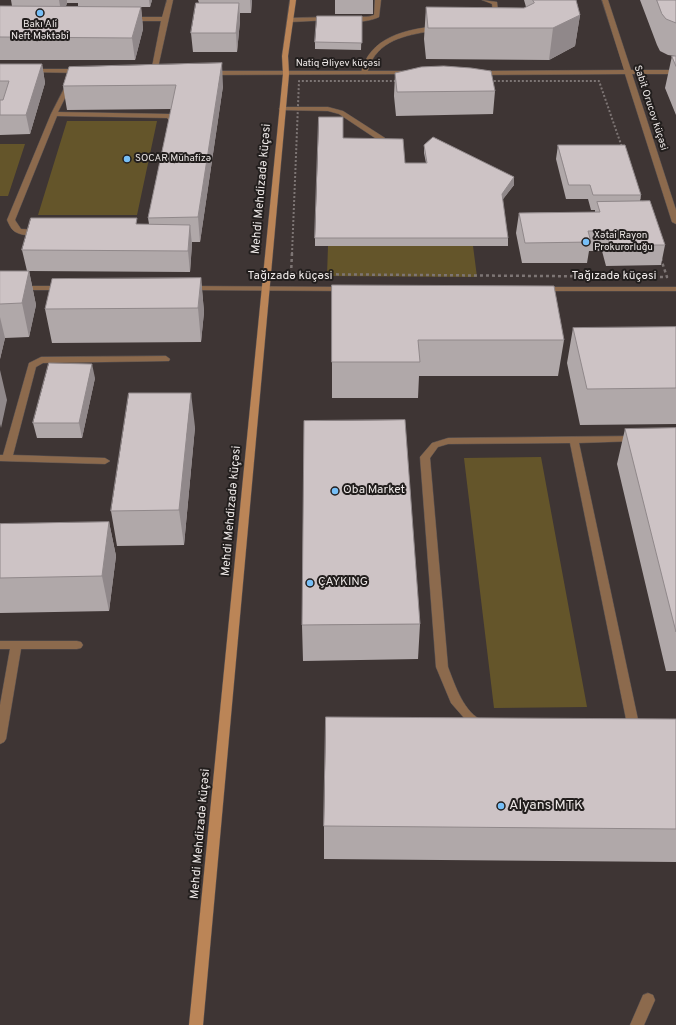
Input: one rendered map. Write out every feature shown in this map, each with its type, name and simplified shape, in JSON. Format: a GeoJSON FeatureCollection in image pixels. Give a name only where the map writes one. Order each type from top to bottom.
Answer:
{"type":"FeatureCollection","features":[{"type":"Feature","properties":{"kind":"street"},"geometry":{"type":"LineString","coordinates":[[154,72],[170,0]]}},
{"type":"Feature","properties":{"kind":"street","name":"Mehdi Mehdizadə küçəsi"},"geometry":{"type":"LineString","coordinates":[[196,1025],[286,74],[285,56],[293,0]]}},
{"type":"Feature","properties":{"kind":"street"},"geometry":{"type":"LineString","coordinates":[[291,20],[370,19],[377,16],[378,0]]}},
{"type":"Feature","properties":{"kind":"street"},"geometry":{"type":"LineString","coordinates":[[485,0],[494,3],[498,25],[493,26]]}},
{"type":"Feature","properties":{"kind":"street","name":"Sabit Orucov küçəsi"},"geometry":{"type":"LineString","coordinates":[[605,0],[676,222]]}},
{"type":"Feature","properties":{"kind":"street"},"geometry":{"type":"LineString","coordinates":[[121,19],[166,19]]}},
{"type":"Feature","properties":{"kind":"street"},"geometry":{"type":"LineString","coordinates":[[364,73],[368,59],[375,51],[396,36],[414,31],[444,28]]}},
{"type":"Feature","properties":{"kind":"street"},"geometry":{"type":"LineString","coordinates":[[22,71],[88,72]]}},
{"type":"Feature","properties":{"kind":"street"},"geometry":{"type":"LineString","coordinates":[[44,232],[21,232],[14,228],[11,220],[54,114],[69,87],[74,71]]}},
{"type":"Feature","properties":{"kind":"street"},"geometry":{"type":"LineString","coordinates":[[473,73],[676,72]]}},
{"type":"Feature","properties":{"kind":"street","name":"Natiq Əliyev küçəsi"},"geometry":{"type":"LineString","coordinates":[[199,73],[418,73]]}},
{"type":"Feature","properties":{"kind":"street"},"geometry":{"type":"LineString","coordinates":[[282,109],[328,109],[341,112],[381,138]]}},
{"type":"Feature","properties":{"kind":"street"},"geometry":{"type":"LineString","coordinates":[[54,114],[169,116],[174,120],[171,136]]}},
{"type":"Feature","properties":{"kind":"street"},"geometry":{"type":"LineString","coordinates":[[0,288],[70,288]]}},
{"type":"Feature","properties":{"kind":"street","name":"Tağızadə küçəsi"},"geometry":{"type":"LineString","coordinates":[[178,288],[353,289]]}},
{"type":"Feature","properties":{"kind":"street","name":"Tağızadə küçəsi"},"geometry":{"type":"LineString","coordinates":[[534,289],[676,289]]}},
{"type":"Feature","properties":{"kind":"street"},"geometry":{"type":"LineString","coordinates":[[105,461],[4,458],[32,365],[41,360],[166,359]]}},
{"type":"Feature","properties":{"kind":"street"},"geometry":{"type":"LineString","coordinates":[[492,724],[476,724],[455,700],[442,667],[425,457],[435,445],[448,441],[645,439]]}},
{"type":"Feature","properties":{"kind":"street"},"geometry":{"type":"LineString","coordinates":[[574,440],[630,729],[648,729]]}},
{"type":"Feature","properties":{"kind":"street"},"geometry":{"type":"LineString","coordinates":[[0,645],[77,645]]}},
{"type":"Feature","properties":{"kind":"street"},"geometry":{"type":"LineString","coordinates":[[0,740],[16,645]]}},
{"type":"Feature","properties":{"kind":"street"},"geometry":{"type":"LineString","coordinates":[[637,1025],[648,1000]]}},
{"type":"Feature","properties":{"kind":"path"},"geometry":{"type":"LineString","coordinates":[[299,81],[600,81],[667,277],[291,274],[298,109],[299,81]]}},
{"type":"Feature","properties":{"kind":"shaded area"},"geometry":{"type":"Polygon","coordinates":[[[67,121],[157,121],[137,215],[38,215],[67,121]]]}},
{"type":"Feature","properties":{"kind":"shaded area"},"geometry":{"type":"Polygon","coordinates":[[[0,144],[25,144],[8,196],[0,196],[0,144]]]}},
{"type":"Feature","properties":{"kind":"shaded area"},"geometry":{"type":"Polygon","coordinates":[[[328,246],[473,246],[477,277],[327,276],[328,246]]]}},
{"type":"Feature","properties":{"kind":"shaded area"},"geometry":{"type":"Polygon","coordinates":[[[541,457],[587,707],[494,708],[464,458],[541,457]]]}},
{"type":"Feature","properties":{"kind":"building"},"geometry":{"type":"Polygon","coordinates":[[[533,0],[576,0],[580,15],[553,28],[428,28],[426,7],[524,8],[534,3],[533,0]]]}},
{"type":"Feature","properties":{"kind":"building"},"geometry":{"type":"Polygon","coordinates":[[[657,0],[676,0],[676,23],[666,19],[662,14],[657,0]]]}},
{"type":"Feature","properties":{"kind":"building"},"geometry":{"type":"Polygon","coordinates":[[[196,3],[239,3],[236,33],[191,33],[196,3]]]}},
{"type":"Feature","properties":{"kind":"building"},"geometry":{"type":"Polygon","coordinates":[[[0,6],[141,7],[132,38],[0,37],[0,6]]]}},
{"type":"Feature","properties":{"kind":"building"},"geometry":{"type":"Polygon","coordinates":[[[317,16],[362,16],[362,43],[315,42],[317,16]]]}},
{"type":"Feature","properties":{"kind":"building"},"geometry":{"type":"Polygon","coordinates":[[[672,56],[676,56],[676,66],[672,56]]]}},
{"type":"Feature","properties":{"kind":"building"},"geometry":{"type":"Polygon","coordinates":[[[222,63],[198,217],[148,218],[176,85],[63,86],[69,67],[222,63]]]}},
{"type":"Feature","properties":{"kind":"building"},"geometry":{"type":"Polygon","coordinates":[[[0,64],[42,64],[26,115],[0,115],[0,100],[3,100],[9,81],[0,81],[0,64]]]}},
{"type":"Feature","properties":{"kind":"building"},"geometry":{"type":"Polygon","coordinates":[[[444,66],[491,71],[495,91],[397,92],[395,73],[421,67],[444,66]]]}},
{"type":"Feature","properties":{"kind":"building"},"geometry":{"type":"Polygon","coordinates":[[[319,117],[343,117],[343,138],[403,139],[405,163],[427,163],[424,145],[433,137],[514,177],[502,194],[508,238],[315,238],[319,117]]]}},
{"type":"Feature","properties":{"kind":"building"},"geometry":{"type":"Polygon","coordinates":[[[558,145],[625,145],[641,195],[593,195],[590,185],[569,185],[558,145]]]}},
{"type":"Feature","properties":{"kind":"building"},"geometry":{"type":"Polygon","coordinates":[[[650,201],[665,245],[610,245],[606,231],[588,231],[591,242],[525,243],[519,213],[600,212],[597,202],[650,201]]]}},
{"type":"Feature","properties":{"kind":"building"},"geometry":{"type":"Polygon","coordinates":[[[31,218],[137,218],[136,224],[190,225],[188,251],[22,250],[31,218]]]}},
{"type":"Feature","properties":{"kind":"building"},"geometry":{"type":"Polygon","coordinates":[[[0,271],[29,271],[22,303],[0,304],[0,271]]]}},
{"type":"Feature","properties":{"kind":"building"},"geometry":{"type":"Polygon","coordinates":[[[201,278],[198,308],[45,309],[52,279],[201,278]]]}},
{"type":"Feature","properties":{"kind":"building"},"geometry":{"type":"Polygon","coordinates":[[[332,285],[554,286],[564,340],[418,340],[420,362],[332,362],[332,285]]]}},
{"type":"Feature","properties":{"kind":"building"},"geometry":{"type":"Polygon","coordinates":[[[676,327],[676,388],[587,389],[573,328],[676,327]]]}},
{"type":"Feature","properties":{"kind":"building"},"geometry":{"type":"Polygon","coordinates":[[[49,363],[92,364],[79,423],[33,423],[49,363]]]}},
{"type":"Feature","properties":{"kind":"building"},"geometry":{"type":"Polygon","coordinates":[[[129,393],[191,393],[179,510],[111,511],[129,393]]]}},
{"type":"Feature","properties":{"kind":"building"},"geometry":{"type":"Polygon","coordinates":[[[405,420],[420,624],[302,625],[304,421],[405,420]]]}},
{"type":"Feature","properties":{"kind":"building"},"geometry":{"type":"Polygon","coordinates":[[[676,428],[676,632],[625,429],[676,428]]]}},
{"type":"Feature","properties":{"kind":"building"},"geometry":{"type":"Polygon","coordinates":[[[109,522],[102,576],[0,578],[0,524],[109,522]]]}},
{"type":"Feature","properties":{"kind":"building","name":"Alyans MTK"},"geometry":{"type":"Polygon","coordinates":[[[326,717],[676,719],[676,829],[324,826],[326,717]]]}},
{"type":"Feature","properties":{"kind":"place","name":"Bakı Ali Neft Məktəbi"},"geometry":{"type":"Point","coordinates":[40,13]}},
{"type":"Feature","properties":{"kind":"place","name":"SOCAR Mühafizə"},"geometry":{"type":"Point","coordinates":[127,159]}},
{"type":"Feature","properties":{"kind":"place","name":"Xətai Rayon Prokurorluğu"},"geometry":{"type":"Point","coordinates":[586,242]}},
{"type":"Feature","properties":{"kind":"place","name":"Oba Market"},"geometry":{"type":"Point","coordinates":[335,491]}},
{"type":"Feature","properties":{"kind":"place","name":"ÇAYKING"},"geometry":{"type":"Point","coordinates":[310,583]}},
{"type":"Feature","properties":{"kind":"place","name":"Alyans MTK"},"geometry":{"type":"Point","coordinates":[501,806]}}]}
